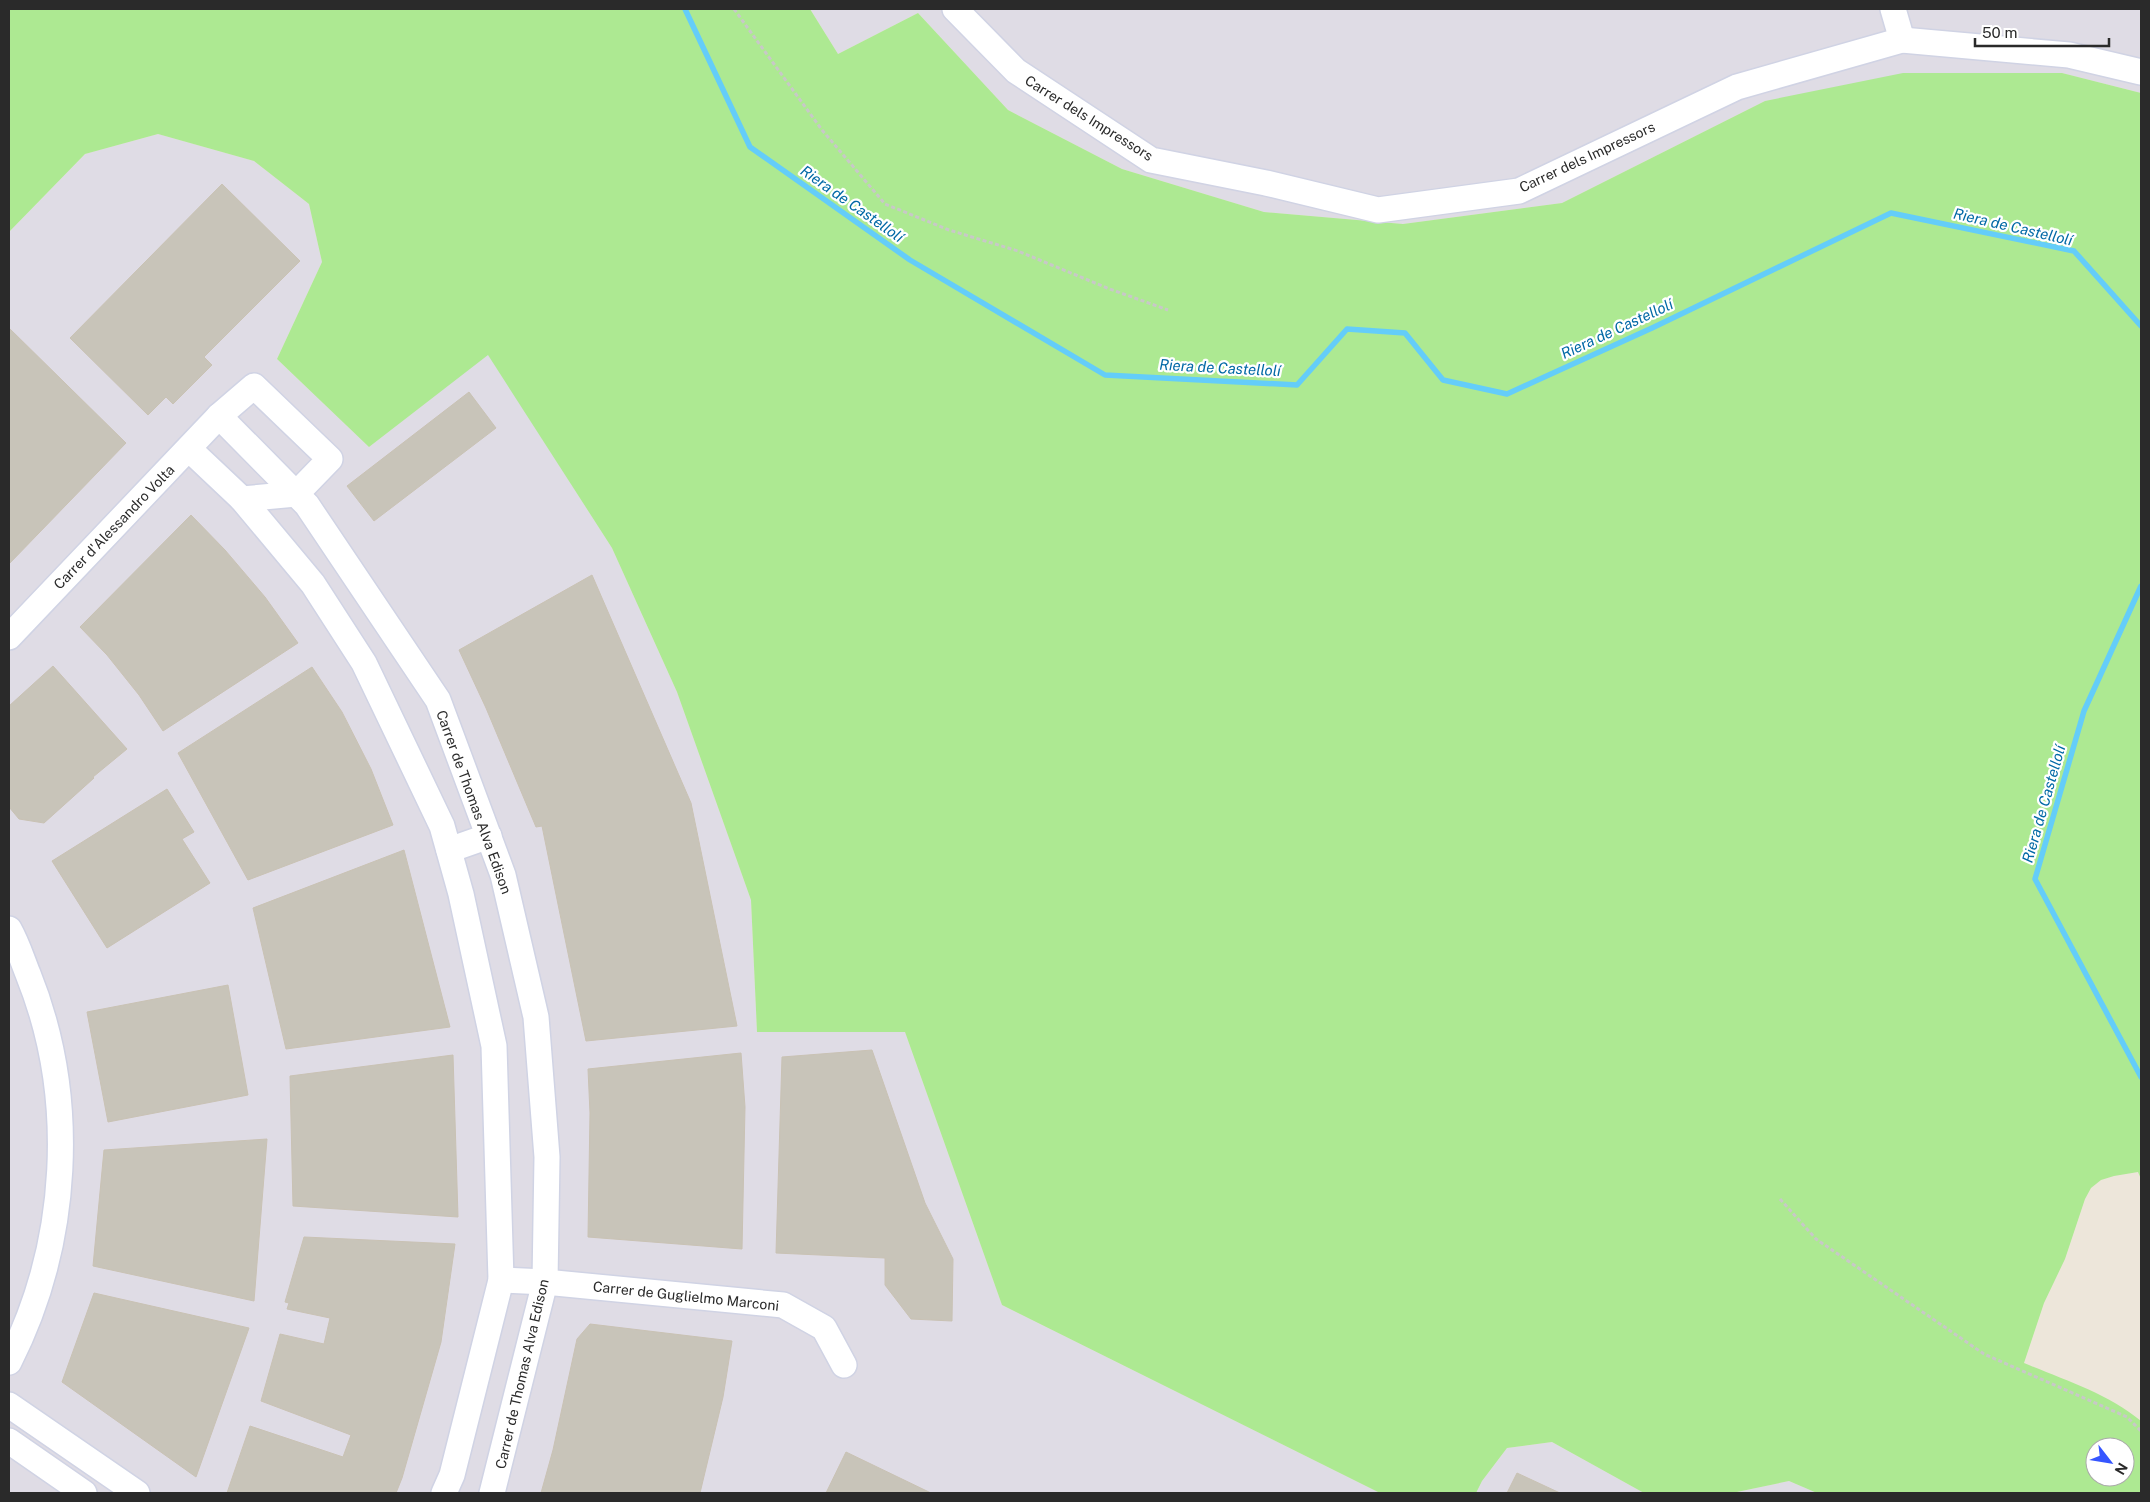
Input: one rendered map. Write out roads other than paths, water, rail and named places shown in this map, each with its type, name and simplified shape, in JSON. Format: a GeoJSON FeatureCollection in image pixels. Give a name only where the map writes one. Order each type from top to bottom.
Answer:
{"type":"FeatureCollection","features":[{"type":"Feature","properties":{"kind":"street","name":"Carrer dels Impressors"},"geometry":{"type":"LineString","coordinates":[[956,9],[1016,71],[1151,160],[1266,183],[1378,210],[1519,191],[1737,87],[1902,40],[2069,55],[2141,72]]}},
{"type":"Feature","properties":{"kind":"street"},"geometry":{"type":"LineString","coordinates":[[1893,9],[1902,40]]}},
{"type":"Feature","properties":{"kind":"street","name":"Carrer d'Alessandro Volta"},"geometry":{"type":"LineString","coordinates":[[9,637],[219,416],[254,386],[330,459],[296,494]]}},
{"type":"Feature","properties":{"kind":"street","name":"Carrer de Thomas Alva Edison"},"geometry":{"type":"LineString","coordinates":[[219,416],[307,505],[438,700],[503,875],[536,1017],[547,1157],[545,1282],[492,1493]]}},
{"type":"Feature","properties":{"kind":"street"},"geometry":{"type":"LineString","coordinates":[[189,449],[242,499],[313,584],[364,663],[442,826],[461,894],[494,1046],[502,1280],[452,1475],[444,1493]]}},
{"type":"Feature","properties":{"kind":"street"},"geometry":{"type":"LineString","coordinates":[[242,499],[296,494]]}},
{"type":"Feature","properties":{"kind":"street"},"geometry":{"type":"LineString","coordinates":[[449,850],[489,836]]}},
{"type":"Feature","properties":{"kind":"street"},"geometry":{"type":"LineString","coordinates":[[9,929],[38,1000],[54,1066],[61,1134],[58,1202],[45,1269],[23,1334],[9,1362]]}},
{"type":"Feature","properties":{"kind":"street","name":"Carrer de Guglielmo Marconi"},"geometry":{"type":"LineString","coordinates":[[502,1280],[545,1282],[783,1305],[824,1328],[844,1365]]}},
{"type":"Feature","properties":{"kind":"street"},"geometry":{"type":"LineString","coordinates":[[9,1405],[137,1493]]}},
{"type":"Feature","properties":{"kind":"street"},"geometry":{"type":"LineString","coordinates":[[9,1441],[84,1493]]}},
{"type":"Feature","properties":{"kind":"waterway","name":"Riera de Castellolí"},"geometry":{"type":"LineString","coordinates":[[685,9],[750,147],[910,260],[1105,375],[1297,385],[1347,329],[1405,333],[1443,380],[1507,394],[1652,328],[1891,213],[2074,251],[2141,326]]}},
{"type":"Feature","properties":{"kind":"waterway","name":"Riera de Castellolí"},"geometry":{"type":"LineString","coordinates":[[2141,586],[2084,711],[2035,879],[2141,1077]]}}]}
